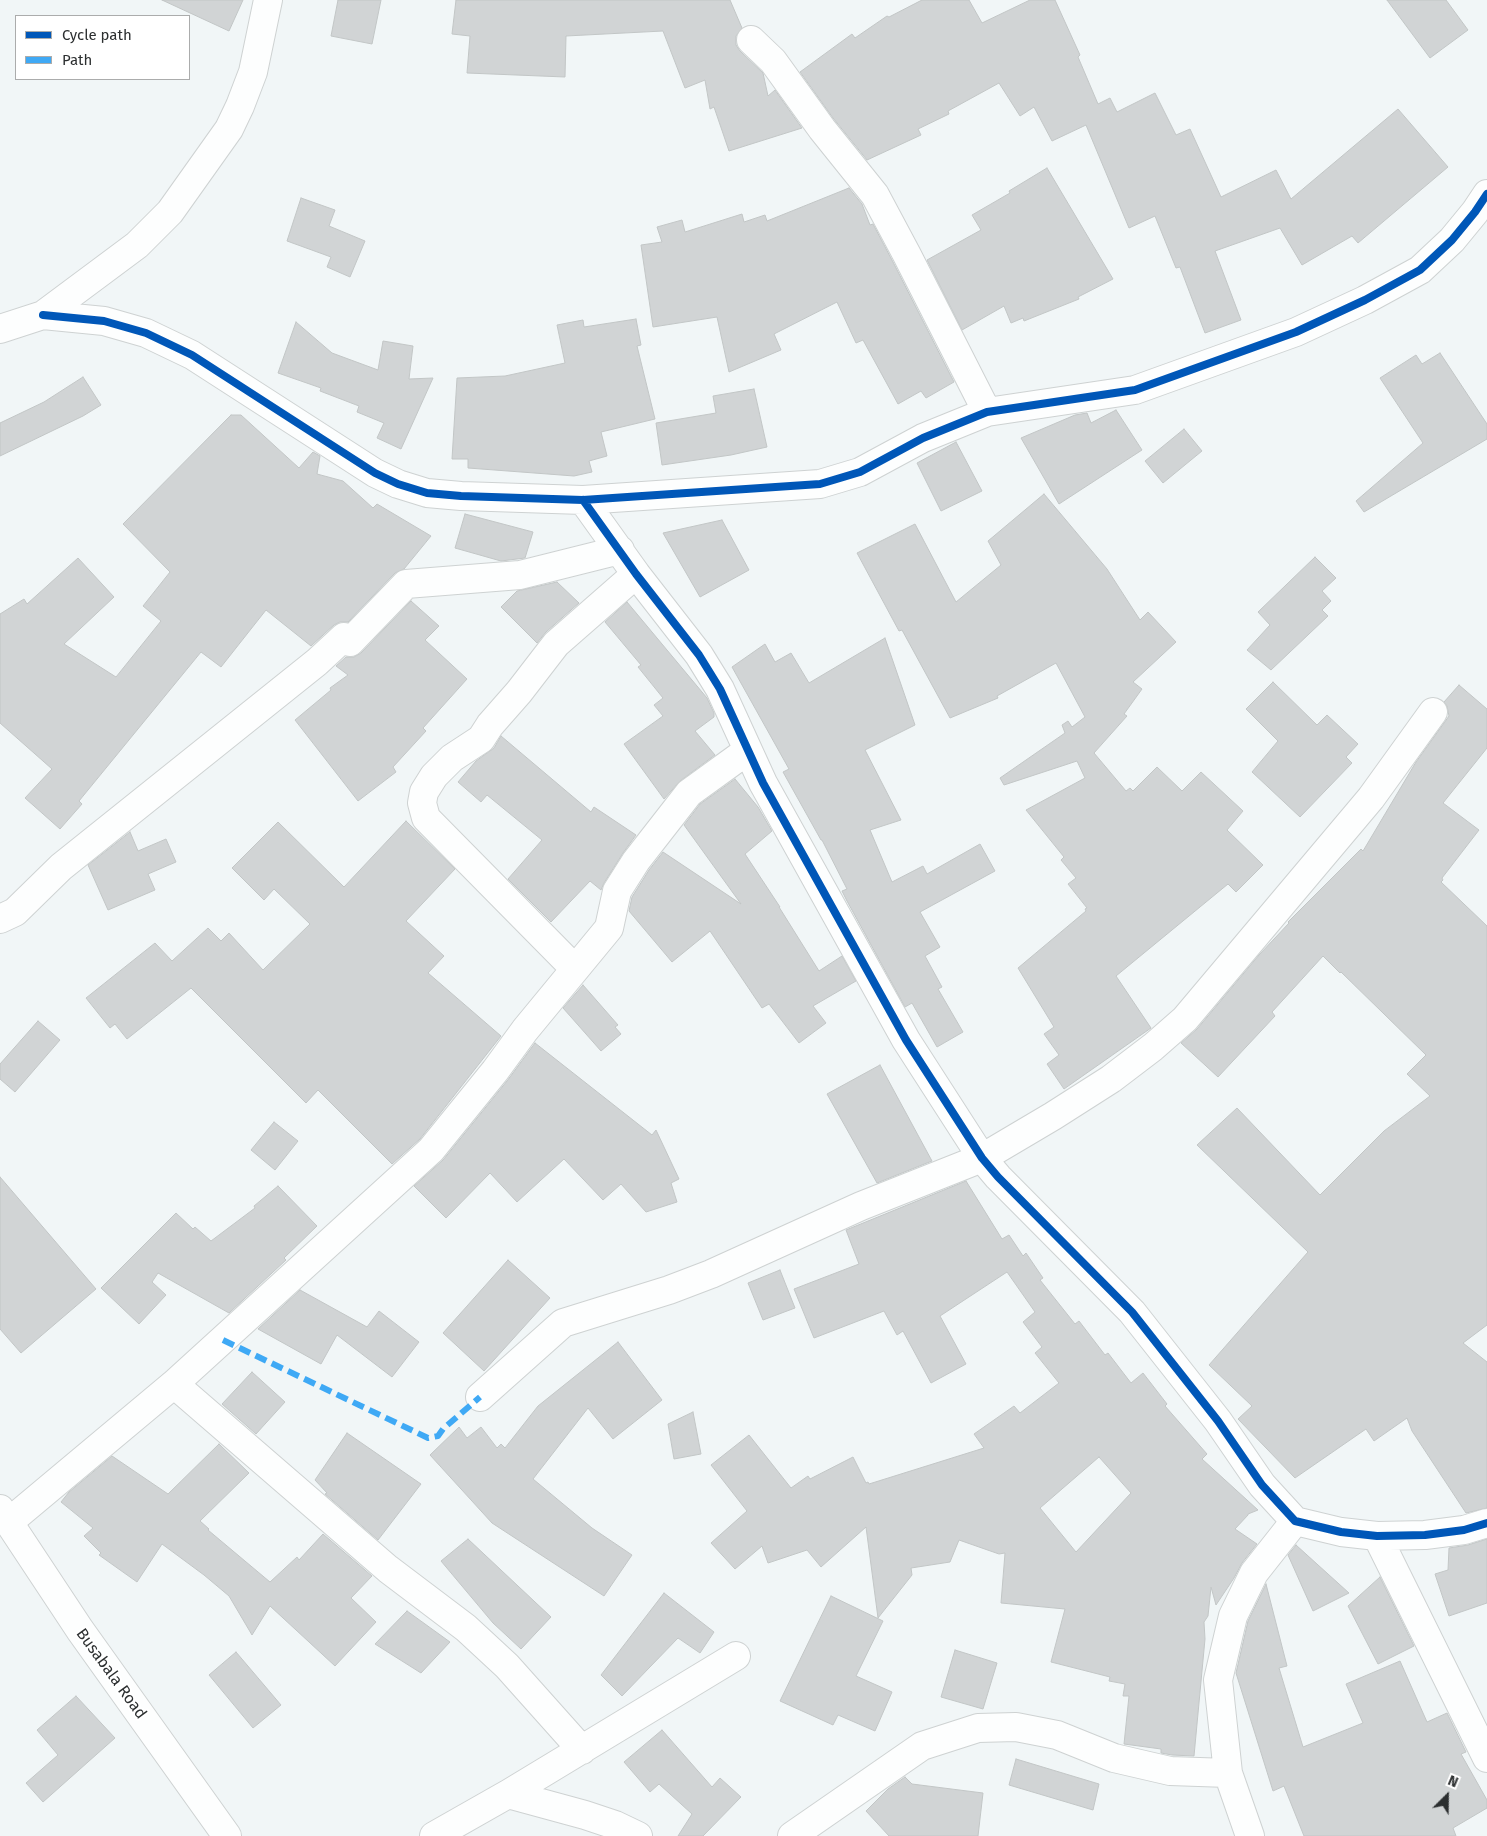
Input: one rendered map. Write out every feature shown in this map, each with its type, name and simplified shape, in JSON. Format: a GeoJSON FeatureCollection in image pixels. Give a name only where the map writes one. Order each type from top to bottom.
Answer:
{"type":"FeatureCollection","features":[{"type":"Feature","properties":{"kind":"street"},"geometry":{"type":"LineString","coordinates":[[0,329],[43,315],[137,245],[170,212],[229,129],[240,106],[253,72],[268,0]]}},
{"type":"Feature","properties":{"kind":"street"},"geometry":{"type":"LineString","coordinates":[[751,40],[773,61],[822,129],[875,195],[908,255],[987,412]]}},
{"type":"Feature","properties":{"kind":"street"},"geometry":{"type":"LineString","coordinates":[[43,315],[104,321],[146,333],[192,355],[375,473],[398,484],[427,493],[583,500],[820,484],[860,472],[924,438],[987,412],[1134,390],[1296,332],[1365,300],[1420,270],[1452,240],[1487,194]]}},
{"type":"Feature","properties":{"kind":"street"},"geometry":{"type":"LineString","coordinates":[[583,500],[636,574],[699,655],[720,689],[763,783],[906,1040],[982,1158],[998,1177],[1132,1312],[1218,1421],[1262,1485],[1295,1522],[1341,1532],[1377,1536],[1425,1535],[1464,1530],[1487,1523]]}},
{"type":"Feature","properties":{"kind":"street"},"geometry":{"type":"LineString","coordinates":[[0,919],[15,912],[61,867],[317,662],[344,637],[350,642],[406,584],[520,575],[620,550]]}},
{"type":"Feature","properties":{"kind":"street"},"geometry":{"type":"LineString","coordinates":[[575,969],[426,818],[422,802],[424,792],[434,776],[452,758],[480,740],[556,644],[636,574]]}},
{"type":"Feature","properties":{"kind":"street"},"geometry":{"type":"LineString","coordinates":[[480,1397],[563,1323],[669,1290],[711,1274],[861,1206],[982,1158],[1111,1079],[1186,1019],[1371,798],[1433,712]]}},
{"type":"Feature","properties":{"kind":"street"},"geometry":{"type":"LineString","coordinates":[[4,1516],[174,1384],[431,1150],[609,928],[617,891],[631,868],[689,793],[747,751]]}},
{"type":"Feature","properties":{"kind":"street"},"geometry":{"type":"LineString","coordinates":[[174,1384],[388,1569],[466,1628],[507,1666],[582,1750]]}},
{"type":"Feature","properties":{"kind":"street","name":"Busabala Road"},"geometry":{"type":"LineString","coordinates":[[4,1516],[80,1630],[228,1836]]}},
{"type":"Feature","properties":{"kind":"street"},"geometry":{"type":"LineString","coordinates":[[1250,1836],[1228,1772],[1218,1680],[1233,1616],[1254,1572],[1295,1522]]}},
{"type":"Feature","properties":{"kind":"street"},"geometry":{"type":"LineString","coordinates":[[1377,1536],[1487,1758]]}},
{"type":"Feature","properties":{"kind":"street"},"geometry":{"type":"LineString","coordinates":[[434,1836],[582,1750],[736,1656]]}},
{"type":"Feature","properties":{"kind":"street"},"geometry":{"type":"LineString","coordinates":[[792,1836],[922,1746],[978,1728],[1016,1727],[1057,1734],[1114,1758],[1170,1771],[1228,1772]]}},
{"type":"Feature","properties":{"kind":"street"},"geometry":{"type":"LineString","coordinates":[[508,1794],[600,1820],[638,1836]]}},
{"type":"Feature","properties":{"kind":"building"},"geometry":{"type":"Polygon","coordinates":[[[162,0],[243,0],[229,31],[162,0]]]}},
{"type":"Feature","properties":{"kind":"building"},"geometry":{"type":"Polygon","coordinates":[[[338,0],[381,0],[372,44],[331,36],[338,0]]]}},
{"type":"Feature","properties":{"kind":"building"},"geometry":{"type":"Polygon","coordinates":[[[456,0],[730,0],[742,28],[736,36],[736,45],[763,73],[768,96],[775,90],[802,128],[729,151],[714,107],[710,109],[705,80],[685,88],[663,31],[566,36],[565,77],[467,73],[470,36],[452,34],[456,0]]]}},
{"type":"Feature","properties":{"kind":"building"},"geometry":{"type":"Polygon","coordinates":[[[922,0],[969,0],[982,23],[1030,0],[1055,0],[1080,55],[1078,57],[1098,104],[1110,98],[1117,112],[1155,93],[1176,135],[1190,129],[1221,197],[1276,170],[1291,199],[1398,109],[1448,167],[1358,243],[1352,236],[1302,265],[1280,228],[1215,251],[1241,320],[1205,333],[1180,267],[1176,268],[1155,216],[1129,228],[1086,125],[1052,141],[1034,107],[1020,116],[999,83],[948,111],[949,114],[918,129],[921,135],[867,160],[833,118],[800,72],[852,34],[855,38],[887,16],[889,17],[922,0]]]}},
{"type":"Feature","properties":{"kind":"building"},"geometry":{"type":"Polygon","coordinates":[[[1387,0],[1446,0],[1468,30],[1430,58],[1387,0]]]}},
{"type":"Feature","properties":{"kind":"building"},"geometry":{"type":"Polygon","coordinates":[[[1047,168],[1113,279],[1078,297],[1079,299],[1024,321],[1023,318],[1011,323],[1004,306],[962,330],[927,260],[981,230],[972,215],[1010,193],[1009,191],[1047,168]]]}},
{"type":"Feature","properties":{"kind":"building"},"geometry":{"type":"Polygon","coordinates":[[[849,188],[862,204],[870,225],[873,224],[954,382],[926,398],[921,391],[898,404],[863,340],[856,343],[837,302],[774,334],[781,350],[729,372],[717,317],[653,327],[641,245],[662,242],[657,227],[682,220],[685,232],[742,214],[744,222],[765,215],[767,221],[849,188]]]}},
{"type":"Feature","properties":{"kind":"building"},"geometry":{"type":"Polygon","coordinates":[[[301,198],[335,210],[329,226],[365,241],[350,277],[327,267],[331,257],[287,241],[301,198]]]}},
{"type":"Feature","properties":{"kind":"building"},"geometry":{"type":"Polygon","coordinates":[[[636,319],[641,345],[637,346],[655,419],[601,432],[607,456],[589,461],[592,472],[574,476],[468,468],[468,459],[452,459],[457,378],[505,376],[565,363],[557,325],[583,320],[584,327],[636,319]]]}},
{"type":"Feature","properties":{"kind":"building"},"geometry":{"type":"Polygon","coordinates":[[[296,322],[332,353],[378,370],[383,341],[413,346],[409,379],[433,378],[401,449],[377,438],[384,423],[357,412],[359,406],[320,391],[321,388],[278,373],[296,322]]]}},
{"type":"Feature","properties":{"kind":"building"},"geometry":{"type":"Polygon","coordinates":[[[1440,353],[1487,424],[1487,439],[1364,512],[1356,501],[1423,443],[1380,378],[1416,355],[1422,364],[1440,353]]]}},
{"type":"Feature","properties":{"kind":"building"},"geometry":{"type":"Polygon","coordinates":[[[83,377],[101,405],[83,416],[0,456],[0,423],[44,402],[83,377]]]}},
{"type":"Feature","properties":{"kind":"building"},"geometry":{"type":"Polygon","coordinates":[[[754,389],[767,447],[731,455],[662,465],[656,423],[716,413],[713,396],[754,389]]]}},
{"type":"Feature","properties":{"kind":"building"},"geometry":{"type":"Polygon","coordinates":[[[1116,410],[1142,450],[1059,504],[1021,438],[1075,415],[1087,413],[1091,423],[1116,410]]]}},
{"type":"Feature","properties":{"kind":"building"},"geometry":{"type":"Polygon","coordinates":[[[231,415],[241,415],[299,468],[313,452],[320,456],[317,474],[343,481],[373,508],[377,504],[431,536],[404,569],[395,573],[348,622],[340,622],[334,625],[311,646],[266,610],[221,667],[201,652],[79,801],[82,804],[60,829],[25,798],[52,769],[0,723],[0,614],[24,599],[27,604],[78,558],[114,597],[64,644],[116,677],[161,621],[143,606],[170,572],[123,524],[231,415]]]}},
{"type":"Feature","properties":{"kind":"building"},"geometry":{"type":"Polygon","coordinates":[[[1184,429],[1202,451],[1163,483],[1145,461],[1184,429]]]}},
{"type":"Feature","properties":{"kind":"building"},"geometry":{"type":"Polygon","coordinates":[[[956,442],[982,491],[941,511],[917,463],[956,442]]]}},
{"type":"Feature","properties":{"kind":"building"},"geometry":{"type":"Polygon","coordinates":[[[1044,494],[1107,569],[1140,620],[1148,612],[1176,642],[1133,682],[1142,689],[1124,714],[1127,716],[1094,753],[1126,791],[1130,788],[1133,791],[1157,767],[1182,791],[1201,772],[1243,811],[1227,830],[1263,865],[1236,892],[1228,884],[1116,976],[1151,1028],[1064,1089],[1047,1064],[1059,1055],[1044,1034],[1054,1027],[1018,968],[1086,911],[1085,909],[1087,908],[1068,884],[1076,878],[1061,860],[1064,857],[1026,810],[1085,778],[1077,761],[1004,785],[1000,778],[1065,733],[1062,725],[1068,721],[1072,727],[1085,717],[1056,663],[997,696],[998,698],[950,718],[902,630],[899,631],[857,553],[915,524],[956,602],[1001,565],[988,541],[1044,494]]]}},
{"type":"Feature","properties":{"kind":"building"},"geometry":{"type":"Polygon","coordinates":[[[465,514],[533,532],[525,558],[501,561],[455,548],[465,514]]]}},
{"type":"Feature","properties":{"kind":"building"},"geometry":{"type":"Polygon","coordinates":[[[722,520],[749,570],[700,597],[663,533],[722,520]]]}},
{"type":"Feature","properties":{"kind":"building"},"geometry":{"type":"Polygon","coordinates":[[[1315,557],[1336,578],[1322,591],[1331,601],[1322,610],[1328,616],[1271,670],[1247,650],[1270,625],[1258,612],[1315,557]]]}},
{"type":"Feature","properties":{"kind":"building"},"geometry":{"type":"Polygon","coordinates":[[[557,582],[579,603],[546,632],[537,643],[501,607],[517,591],[557,582]]]}},
{"type":"Feature","properties":{"kind":"building"},"geometry":{"type":"Polygon","coordinates":[[[411,601],[439,626],[425,640],[467,679],[423,728],[426,731],[393,767],[396,772],[358,801],[295,720],[331,690],[330,688],[348,675],[336,666],[346,657],[354,657],[361,653],[411,601]]]}},
{"type":"Feature","properties":{"kind":"building"},"geometry":{"type":"Polygon","coordinates":[[[627,602],[707,698],[714,713],[714,717],[695,731],[715,755],[680,781],[664,799],[624,744],[663,716],[654,705],[663,698],[638,667],[641,665],[605,622],[627,602]]]}},
{"type":"Feature","properties":{"kind":"building"},"geometry":{"type":"Polygon","coordinates":[[[885,638],[915,725],[865,750],[901,820],[870,830],[892,882],[923,866],[927,874],[980,844],[995,871],[920,912],[940,947],[925,956],[942,987],[938,989],[963,1032],[937,1047],[912,1003],[905,1007],[847,901],[842,891],[847,889],[822,840],[783,772],[789,769],[732,667],[765,644],[775,662],[791,653],[809,683],[885,638]]]}},
{"type":"Feature","properties":{"kind":"building"},"geometry":{"type":"Polygon","coordinates":[[[1273,682],[1317,725],[1327,715],[1358,744],[1346,757],[1352,763],[1300,817],[1252,772],[1278,741],[1246,709],[1273,682]]]}},
{"type":"Feature","properties":{"kind":"building"},"geometry":{"type":"Polygon","coordinates":[[[1459,685],[1487,709],[1487,748],[1443,803],[1479,830],[1442,878],[1441,882],[1487,926],[1487,1325],[1463,1343],[1487,1362],[1487,1508],[1466,1513],[1412,1431],[1407,1418],[1374,1441],[1366,1429],[1295,1478],[1238,1419],[1252,1406],[1209,1365],[1308,1252],[1197,1145],[1237,1108],[1320,1195],[1384,1131],[1430,1096],[1407,1074],[1426,1055],[1323,956],[1272,1012],[1275,1016],[1218,1077],[1181,1043],[1197,1029],[1288,922],[1361,849],[1363,851],[1416,762],[1449,716],[1444,702],[1459,685]]]}},
{"type":"Feature","properties":{"kind":"building"},"geometry":{"type":"Polygon","coordinates":[[[501,736],[591,812],[594,807],[636,835],[601,890],[590,881],[551,922],[508,879],[542,840],[487,795],[481,802],[458,782],[476,761],[494,748],[501,736]]]}},
{"type":"Feature","properties":{"kind":"building"},"geometry":{"type":"Polygon","coordinates":[[[735,779],[758,807],[772,831],[745,854],[819,971],[842,956],[856,981],[813,1006],[826,1023],[799,1043],[769,1004],[762,1008],[710,931],[672,962],[629,911],[632,897],[663,852],[741,904],[684,825],[700,804],[735,779]]]}},
{"type":"Feature","properties":{"kind":"building"},"geometry":{"type":"Polygon","coordinates":[[[406,821],[455,869],[406,921],[444,956],[428,973],[501,1036],[420,1139],[392,1164],[318,1090],[306,1103],[191,988],[127,1039],[115,1024],[110,1028],[86,998],[155,943],[172,961],[208,928],[221,941],[229,933],[263,970],[310,924],[274,889],[264,900],[232,868],[278,822],[344,887],[406,821]]]}},
{"type":"Feature","properties":{"kind":"building"},"geometry":{"type":"Polygon","coordinates":[[[130,832],[138,851],[166,839],[176,862],[148,874],[155,890],[108,910],[88,865],[130,832]]]}},
{"type":"Feature","properties":{"kind":"building"},"geometry":{"type":"Polygon","coordinates":[[[583,985],[618,1025],[615,1027],[621,1034],[601,1051],[563,1008],[583,985]]]}},
{"type":"Feature","properties":{"kind":"building"},"geometry":{"type":"Polygon","coordinates":[[[38,1021],[60,1040],[15,1092],[0,1079],[0,1064],[38,1021]]]}},
{"type":"Feature","properties":{"kind":"building"},"geometry":{"type":"Polygon","coordinates":[[[535,1043],[652,1135],[656,1130],[679,1179],[671,1183],[677,1202],[646,1212],[621,1184],[603,1200],[564,1159],[517,1202],[490,1173],[446,1218],[414,1186],[443,1160],[535,1043]]]}},
{"type":"Feature","properties":{"kind":"building"},"geometry":{"type":"Polygon","coordinates":[[[880,1065],[932,1161],[877,1183],[827,1094],[880,1065]]]}},
{"type":"Feature","properties":{"kind":"building"},"geometry":{"type":"Polygon","coordinates":[[[274,1122],[298,1141],[275,1170],[251,1150],[274,1122]]]}},
{"type":"Feature","properties":{"kind":"building"},"geometry":{"type":"Polygon","coordinates":[[[0,1177],[96,1289],[21,1353],[0,1329],[0,1177]]]}},
{"type":"Feature","properties":{"kind":"building"},"geometry":{"type":"Polygon","coordinates":[[[966,1181],[1002,1239],[1009,1235],[1023,1256],[1026,1253],[1043,1278],[1040,1280],[1075,1324],[1079,1321],[1105,1355],[1108,1353],[1131,1383],[1143,1373],[1167,1404],[1165,1406],[1207,1454],[1202,1459],[1258,1510],[1248,1514],[1235,1529],[1257,1544],[1242,1563],[1216,1605],[1211,1587],[1208,1616],[1204,1622],[1205,1639],[1194,1756],[1172,1755],[1161,1753],[1161,1749],[1124,1744],[1129,1696],[1123,1696],[1125,1684],[1109,1681],[1110,1677],[1051,1662],[1065,1609],[1001,1603],[1005,1553],[999,1554],[959,1540],[950,1562],[911,1568],[912,1575],[878,1618],[866,1527],[821,1567],[807,1550],[768,1563],[762,1546],[735,1569],[711,1543],[747,1511],[711,1465],[749,1435],[791,1488],[808,1476],[810,1479],[853,1457],[866,1483],[868,1482],[869,1484],[984,1448],[974,1434],[1014,1406],[1020,1413],[1059,1383],[1035,1353],[1042,1347],[1023,1322],[1035,1312],[1007,1272],[940,1316],[966,1364],[931,1383],[903,1331],[897,1335],[884,1311],[814,1338],[794,1289],[859,1264],[846,1230],[966,1181]],[[1099,1457],[1040,1508],[1076,1552],[1131,1493],[1099,1457]]]}},
{"type":"Feature","properties":{"kind":"building"},"geometry":{"type":"Polygon","coordinates":[[[278,1186],[317,1226],[284,1258],[286,1260],[229,1313],[158,1273],[152,1282],[166,1295],[139,1324],[101,1288],[176,1213],[193,1229],[195,1227],[211,1241],[255,1208],[254,1206],[278,1186]]]}},
{"type":"Feature","properties":{"kind":"building"},"geometry":{"type":"Polygon","coordinates":[[[508,1260],[550,1298],[484,1371],[443,1333],[508,1260]]]}},
{"type":"Feature","properties":{"kind":"building"},"geometry":{"type":"Polygon","coordinates":[[[780,1270],[795,1308],[763,1320],[748,1283],[780,1270]]]}},
{"type":"Feature","properties":{"kind":"building"},"geometry":{"type":"Polygon","coordinates":[[[300,1290],[367,1327],[379,1311],[419,1342],[392,1377],[337,1335],[321,1364],[258,1329],[300,1290]]]}},
{"type":"Feature","properties":{"kind":"building"},"geometry":{"type":"Polygon","coordinates":[[[618,1342],[662,1400],[613,1439],[588,1408],[533,1479],[592,1528],[632,1555],[604,1596],[492,1523],[430,1455],[459,1427],[467,1438],[481,1427],[497,1448],[501,1444],[505,1448],[538,1406],[618,1342]]]}},
{"type":"Feature","properties":{"kind":"building"},"geometry":{"type":"Polygon","coordinates":[[[252,1372],[285,1402],[256,1434],[222,1404],[252,1372]]]}},
{"type":"Feature","properties":{"kind":"building"},"geometry":{"type":"Polygon","coordinates":[[[693,1412],[701,1454],[674,1459],[668,1424],[693,1412]]]}},
{"type":"Feature","properties":{"kind":"building"},"geometry":{"type":"Polygon","coordinates":[[[347,1433],[421,1484],[378,1540],[325,1494],[327,1493],[315,1480],[347,1433]]]}},
{"type":"Feature","properties":{"kind":"building"},"geometry":{"type":"Polygon","coordinates":[[[219,1444],[249,1473],[200,1521],[208,1530],[270,1582],[297,1557],[299,1560],[323,1534],[372,1576],[351,1598],[376,1622],[335,1666],[270,1606],[252,1635],[229,1596],[162,1544],[137,1582],[99,1555],[101,1553],[84,1536],[93,1528],[61,1502],[69,1492],[112,1456],[168,1494],[219,1444]]]}},
{"type":"Feature","properties":{"kind":"building"},"geometry":{"type":"Polygon","coordinates":[[[468,1539],[551,1617],[521,1649],[493,1623],[441,1561],[468,1539]]]}},
{"type":"Feature","properties":{"kind":"building"},"geometry":{"type":"Polygon","coordinates":[[[1487,1539],[1487,1603],[1449,1616],[1435,1574],[1448,1570],[1449,1548],[1487,1539]]]}},
{"type":"Feature","properties":{"kind":"building"},"geometry":{"type":"Polygon","coordinates":[[[1296,1545],[1349,1593],[1313,1611],[1288,1555],[1296,1545]]]}},
{"type":"Feature","properties":{"kind":"building"},"geometry":{"type":"Polygon","coordinates":[[[1380,1577],[1414,1646],[1378,1664],[1348,1606],[1380,1577]]]}},
{"type":"Feature","properties":{"kind":"building"},"geometry":{"type":"Polygon","coordinates":[[[1266,1584],[1287,1666],[1279,1668],[1303,1747],[1363,1723],[1346,1684],[1400,1661],[1427,1722],[1447,1713],[1466,1752],[1461,1754],[1487,1800],[1487,1808],[1453,1828],[1456,1836],[1304,1836],[1284,1786],[1273,1791],[1236,1673],[1248,1621],[1266,1584]]]}},
{"type":"Feature","properties":{"kind":"building"},"geometry":{"type":"Polygon","coordinates":[[[664,1593],[714,1632],[700,1653],[678,1638],[622,1696],[601,1675],[664,1593]]]}},
{"type":"Feature","properties":{"kind":"building"},"geometry":{"type":"Polygon","coordinates":[[[831,1596],[883,1621],[856,1676],[892,1692],[875,1731],[838,1715],[833,1725],[780,1701],[831,1596]]]}},
{"type":"Feature","properties":{"kind":"building"},"geometry":{"type":"Polygon","coordinates":[[[407,1611],[450,1642],[421,1673],[375,1644],[407,1611]]]}},
{"type":"Feature","properties":{"kind":"building"},"geometry":{"type":"Polygon","coordinates":[[[955,1650],[997,1663],[983,1709],[941,1697],[955,1650]]]}},
{"type":"Feature","properties":{"kind":"building"},"geometry":{"type":"Polygon","coordinates":[[[236,1652],[281,1705],[253,1728],[209,1675],[236,1652]]]}},
{"type":"Feature","properties":{"kind":"building"},"geometry":{"type":"Polygon","coordinates":[[[76,1696],[115,1738],[43,1802],[26,1783],[58,1755],[37,1730],[76,1696]]]}},
{"type":"Feature","properties":{"kind":"building"},"geometry":{"type":"Polygon","coordinates":[[[662,1730],[712,1787],[720,1778],[741,1797],[703,1836],[678,1836],[692,1814],[659,1784],[650,1792],[624,1762],[662,1730]]]}},
{"type":"Feature","properties":{"kind":"building"},"geometry":{"type":"Polygon","coordinates":[[[1016,1759],[1099,1784],[1093,1810],[1009,1785],[1016,1759]]]}},
{"type":"Feature","properties":{"kind":"building"},"geometry":{"type":"Polygon","coordinates":[[[905,1777],[912,1784],[983,1793],[978,1836],[889,1836],[866,1811],[888,1789],[905,1777]]]}},
{"type":"Feature","properties":{"kind":"marked path"},"geometry":{"type":"LineString","coordinates":[[223,1340],[428,1438],[438,1436],[443,1429],[480,1397]]}},
{"type":"Feature","properties":{"kind":"cycle path"},"geometry":{"type":"LineString","coordinates":[[43,315],[104,321],[146,333],[192,355],[375,473],[398,484],[427,493],[583,500],[820,484],[860,472],[923,438],[987,412],[1135,390],[1296,332],[1365,300],[1420,270],[1452,240],[1487,194]]}},
{"type":"Feature","properties":{"kind":"cycle path"},"geometry":{"type":"LineString","coordinates":[[583,500],[636,574],[699,655],[720,689],[763,783],[906,1040],[982,1158],[998,1177],[1132,1312],[1218,1421],[1262,1485],[1295,1521],[1341,1532],[1377,1536],[1425,1535],[1464,1530],[1487,1523]]}}]}
